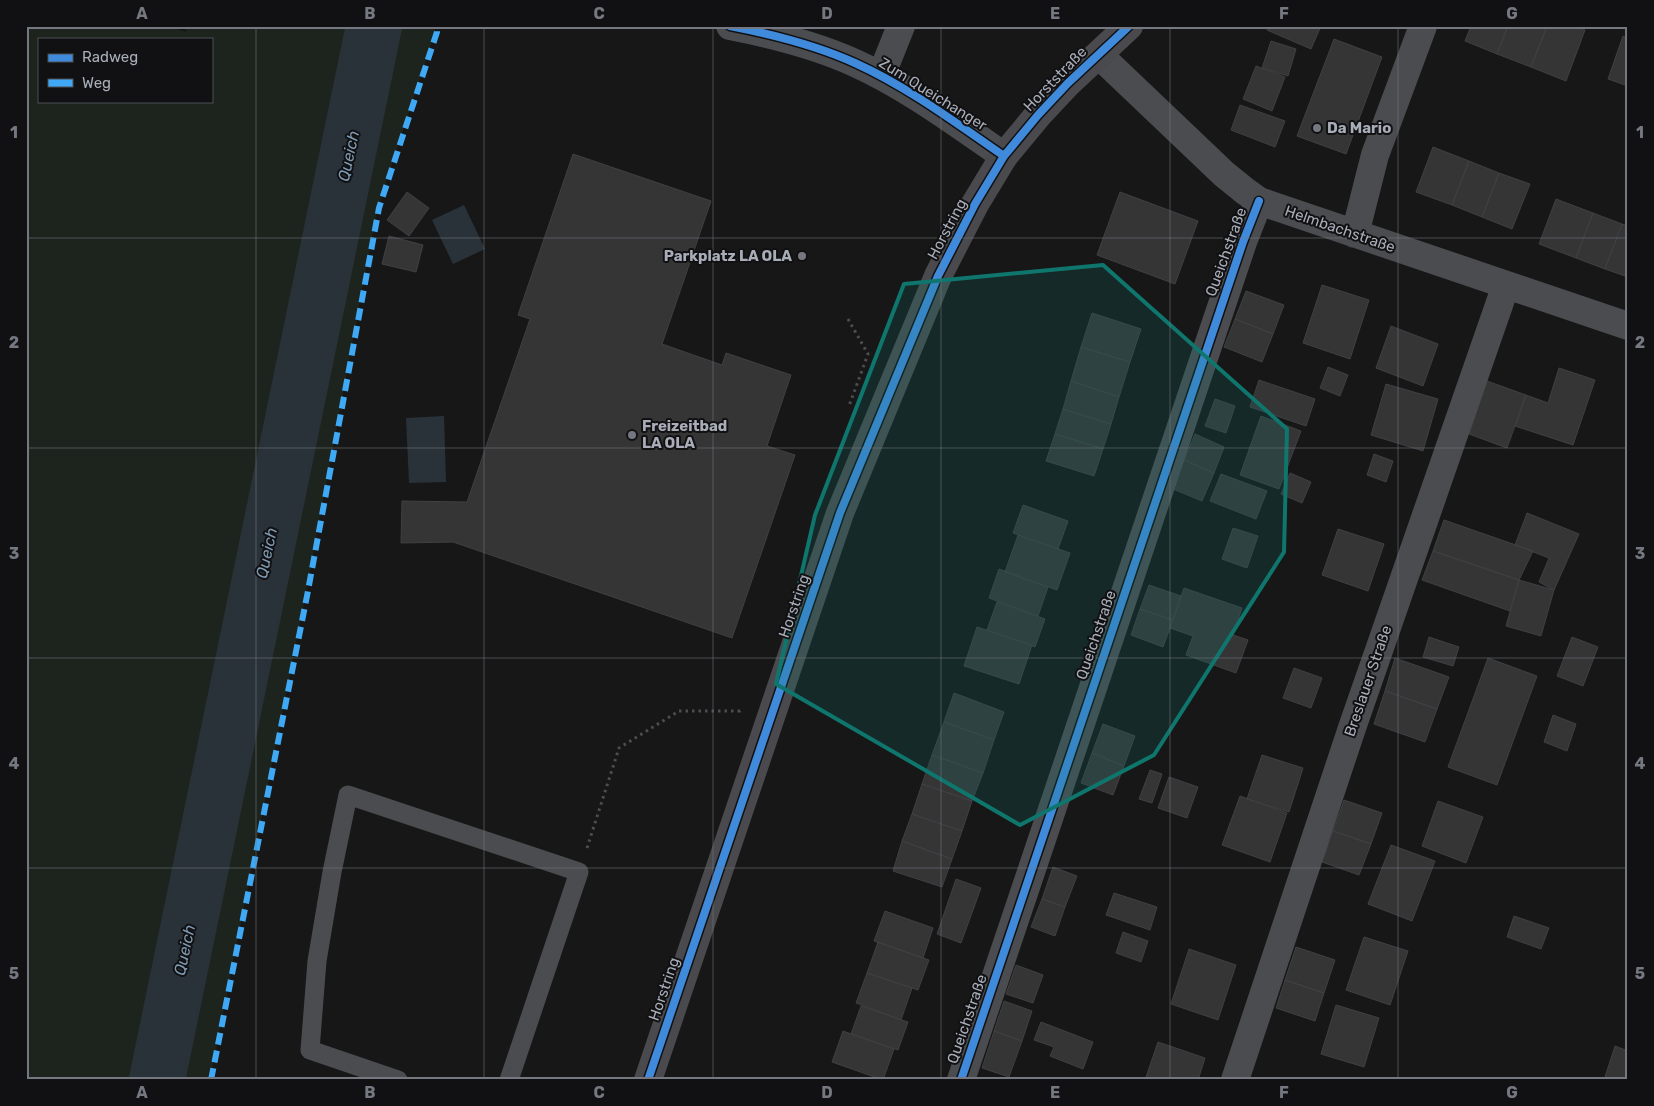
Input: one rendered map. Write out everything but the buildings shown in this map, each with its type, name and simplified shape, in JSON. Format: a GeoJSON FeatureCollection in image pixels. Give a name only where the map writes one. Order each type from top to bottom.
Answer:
{"type":"FeatureCollection","features":[{"type":"Feature","properties":{"kind":"street","name":"Zum Queichanger"},"geometry":{"type":"LineString","coordinates":[[730,26],[825,51],[854,62],[882,76],[928,104],[1004,156]]}},
{"type":"Feature","properties":{"kind":"street"},"geometry":{"type":"LineString","coordinates":[[882,76],[902,26]]}},
{"type":"Feature","properties":{"kind":"street","name":"Horststraße"},"geometry":{"type":"LineString","coordinates":[[1004,156],[1038,115],[1098,54],[1129,26]]}},
{"type":"Feature","properties":{"kind":"street"},"geometry":{"type":"LineString","coordinates":[[1355,234],[1375,155],[1423,26]]}},
{"type":"Feature","properties":{"kind":"street","name":"Helmbachstraße"},"geometry":{"type":"LineString","coordinates":[[1098,54],[1224,174],[1260,201],[1628,326]]}},
{"type":"Feature","properties":{"kind":"street","name":"Horstring"},"geometry":{"type":"LineString","coordinates":[[648,1080],[840,513],[938,276],[975,204],[1004,156]]}},
{"type":"Feature","properties":{"kind":"street","name":"Queichstraße"},"geometry":{"type":"LineString","coordinates":[[961,1080],[1240,252],[1260,201]]}},
{"type":"Feature","properties":{"kind":"street","name":"Breslauer Straße"},"geometry":{"type":"LineString","coordinates":[[1235,1080],[1352,728],[1506,285]]}},
{"type":"Feature","properties":{"kind":"lane"},"geometry":{"type":"LineString","coordinates":[[398,1080],[310,1050],[317,961],[332,872],[348,795],[580,872],[509,1080]]}},
{"type":"Feature","properties":{"kind":"path"},"geometry":{"type":"LineString","coordinates":[[848,319],[868,354],[848,410]]}},
{"type":"Feature","properties":{"kind":"path"},"geometry":{"type":"LineString","coordinates":[[580,872],[619,748],[679,711],[740,711],[743,702]]}},
{"type":"Feature","properties":{"kind":"highlighted area"},"geometry":{"type":"Polygon","coordinates":[[[1103,265],[1287,429],[1284,552],[1154,755],[1020,825],[776,684],[815,515],[904,284],[1103,265]]]}},
{"type":"Feature","properties":{"kind":"shaded area"},"geometry":{"type":"Polygon","coordinates":[[[26,26],[168,26],[186,32],[186,26],[435,26],[435,33],[377,210],[305,598],[210,1080],[26,1080],[26,26]]]}},
{"type":"Feature","properties":{"kind":"shaded area"},"geometry":{"type":"Polygon","coordinates":[[[464,205],[485,249],[453,264],[432,220],[464,205]]]}},
{"type":"Feature","properties":{"kind":"shaded area"},"geometry":{"type":"Polygon","coordinates":[[[444,416],[446,482],[409,483],[406,418],[444,416]]]}},
{"type":"Feature","properties":{"kind":"waterway","name":"Queich"},"geometry":{"type":"LineString","coordinates":[[157,1080],[374,26]]}},
{"type":"Feature","properties":{"kind":"marked path"},"geometry":{"type":"LineString","coordinates":[[211,1080],[307,596],[379,208],[437,32],[437,26]]}},
{"type":"Feature","properties":{"kind":"cycle path"},"geometry":{"type":"LineString","coordinates":[[730,26],[794,41],[855,63],[913,94],[1004,156]]}},
{"type":"Feature","properties":{"kind":"cycle path"},"geometry":{"type":"LineString","coordinates":[[648,1080],[840,513],[938,276],[975,204],[1004,156],[1068,83],[1129,26]]}},
{"type":"Feature","properties":{"kind":"cycle path"},"geometry":{"type":"LineString","coordinates":[[961,1080],[1243,242],[1259,201]]}},
{"type":"Feature","properties":{"kind":"place","name":"Da Mario"},"geometry":{"type":"Point","coordinates":[1317,128]}},
{"type":"Feature","properties":{"kind":"place","name":"Parkplatz LA OLA"},"geometry":{"type":"Point","coordinates":[802,256]}},
{"type":"Feature","properties":{"kind":"place","name":"Freizeitbad LA OLA"},"geometry":{"type":"Point","coordinates":[632,435]}}]}
